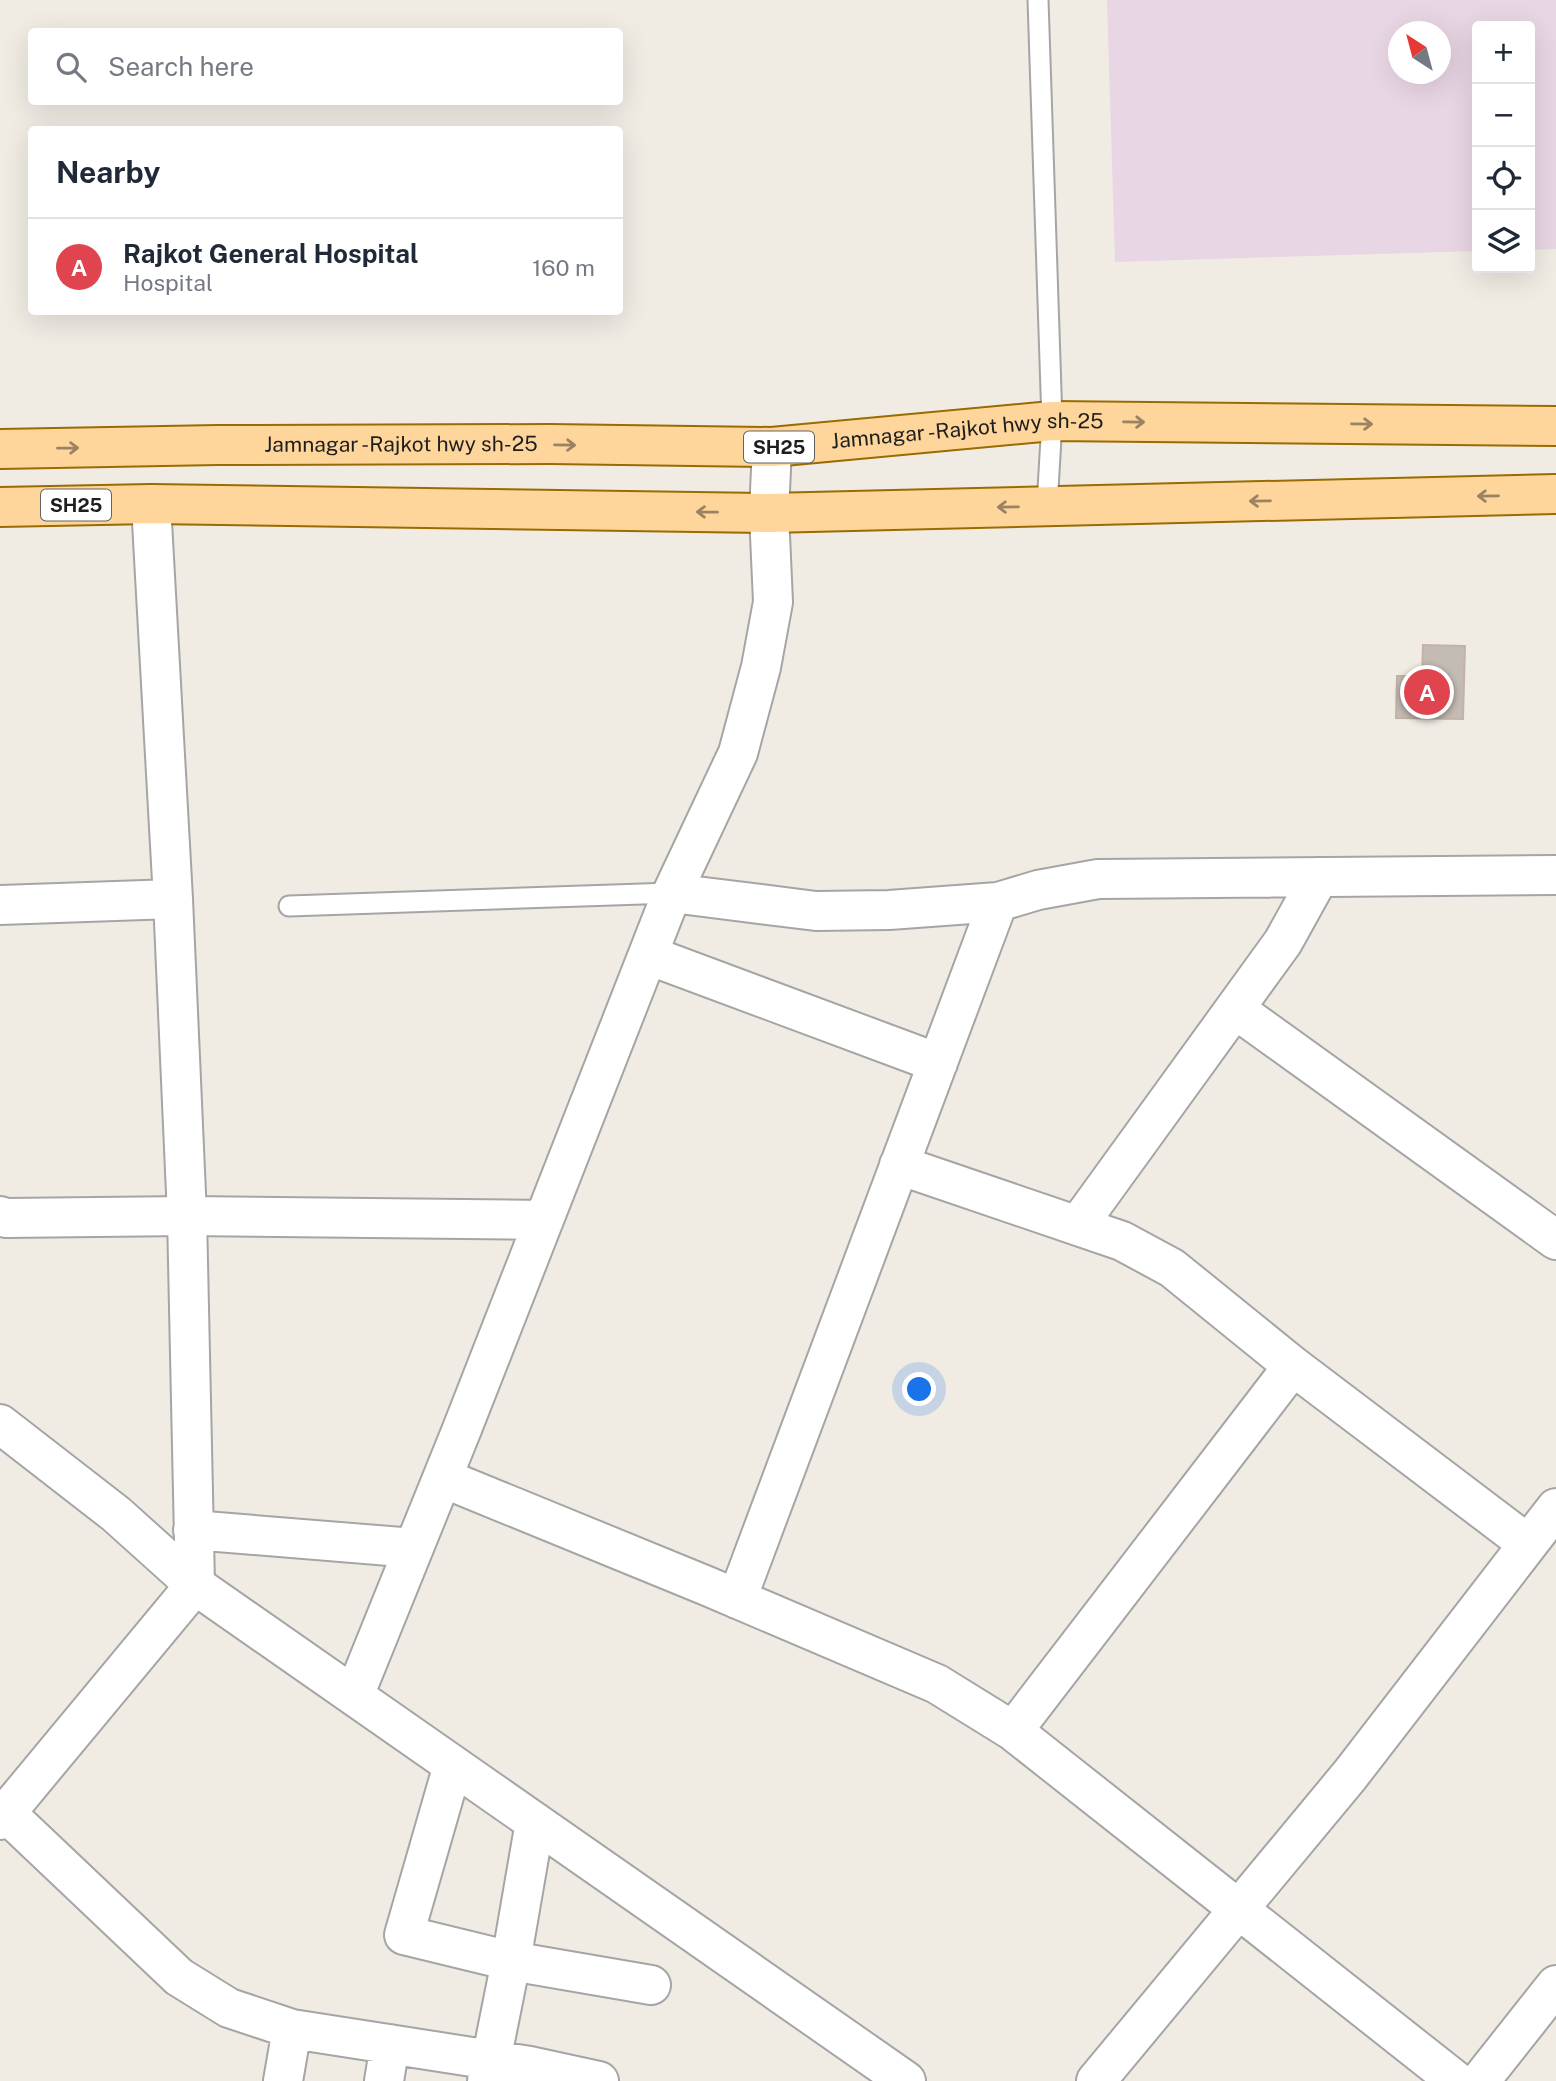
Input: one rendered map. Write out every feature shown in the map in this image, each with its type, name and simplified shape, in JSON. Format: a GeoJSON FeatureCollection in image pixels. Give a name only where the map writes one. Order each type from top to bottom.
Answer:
{"type":"FeatureCollection","features":[{"type":"Feature","properties":{"kind":"main road","name":"Jamnagar -Rajkot hwy sh-25"},"geometry":{"type":"LineString","coordinates":[[0,449],[550,444],[772,447],[1052,421],[1556,426]]}},
{"type":"Feature","properties":{"kind":"main road","name":"SH25"},"geometry":{"type":"LineString","coordinates":[[0,507],[151,504],[769,513],[1556,494]]}},
{"type":"Feature","properties":{"kind":"street"},"geometry":{"type":"LineString","coordinates":[[354,1696],[443,1478],[672,894],[738,753],[761,667],[773,602],[769,513],[772,447]]}},
{"type":"Feature","properties":{"kind":"street"},"geometry":{"type":"LineString","coordinates":[[151,504],[187,1216],[195,1585],[3,1816],[179,1977],[229,2008],[292,2029],[390,2044],[489,2071],[530,2066],[586,2079]]}},
{"type":"Feature","properties":{"kind":"street"},"geometry":{"type":"LineString","coordinates":[[672,894],[816,911],[889,910],[998,902],[1038,890],[1098,878],[1556,875]]}},
{"type":"Feature","properties":{"kind":"street"},"geometry":{"type":"LineString","coordinates":[[1078,1225],[1283,942],[1319,877]]}},
{"type":"Feature","properties":{"kind":"street"},"geometry":{"type":"LineString","coordinates":[[0,905],[173,899]]}},
{"type":"Feature","properties":{"kind":"street"},"geometry":{"type":"LineString","coordinates":[[737,1599],[998,902]]}},
{"type":"Feature","properties":{"kind":"street"},"geometry":{"type":"LineString","coordinates":[[648,956],[938,1063]]}},
{"type":"Feature","properties":{"kind":"street"},"geometry":{"type":"LineString","coordinates":[[1235,1009],[1556,1240]]}},
{"type":"Feature","properties":{"kind":"street"},"geometry":{"type":"LineString","coordinates":[[899,1165],[1122,1241],[1172,1268],[1293,1366],[1528,1544]]}},
{"type":"Feature","properties":{"kind":"street"},"geometry":{"type":"LineString","coordinates":[[0,1216],[544,1220]]}},
{"type":"Feature","properties":{"kind":"street"},"geometry":{"type":"LineString","coordinates":[[1013,1731],[1293,1366]]}},
{"type":"Feature","properties":{"kind":"street"},"geometry":{"type":"LineString","coordinates":[[0,1424],[116,1514],[195,1585],[906,2081]]}},
{"type":"Feature","properties":{"kind":"street"},"geometry":{"type":"LineString","coordinates":[[443,1478],[937,1684],[1013,1731],[1456,2081]]}},
{"type":"Feature","properties":{"kind":"street"},"geometry":{"type":"LineString","coordinates":[[1096,2081],[1350,1775],[1556,1508]]}},
{"type":"Feature","properties":{"kind":"street"},"geometry":{"type":"LineString","coordinates":[[193,1530],[414,1548]]}},
{"type":"Feature","properties":{"kind":"street"},"geometry":{"type":"LineString","coordinates":[[453,1765],[404,1935],[511,1961],[651,1985]]}},
{"type":"Feature","properties":{"kind":"street"},"geometry":{"type":"LineString","coordinates":[[489,2071],[535,1822]]}},
{"type":"Feature","properties":{"kind":"street"},"geometry":{"type":"LineString","coordinates":[[1480,2081],[1556,1985]]}},
{"type":"Feature","properties":{"kind":"street"},"geometry":{"type":"LineString","coordinates":[[283,2081],[292,2029]]}},
{"type":"Feature","properties":{"kind":"street"},"geometry":{"type":"LineString","coordinates":[[384,2081],[390,2044]]}},
{"type":"Feature","properties":{"kind":"lane"},"geometry":{"type":"LineString","coordinates":[[1038,0],[1052,421],[1047,506]]}},
{"type":"Feature","properties":{"kind":"lane"},"geometry":{"type":"LineString","coordinates":[[289,906],[672,894]]}},
{"type":"Feature","properties":{"kind":"shaded area"},"geometry":{"type":"Polygon","coordinates":[[[1107,0],[1556,0],[1556,249],[1535,250],[1535,21],[1472,21],[1472,251],[1115,262],[1107,0]]]}},
{"type":"Feature","properties":{"kind":"building"},"geometry":{"type":"Polygon","coordinates":[[[1423,645],[1465,646],[1463,719],[1396,718],[1397,676],[1422,676],[1423,645]]]}},
{"type":"Feature","properties":{"kind":"place","name":"Rajkot General Hospital"},"geometry":{"type":"Point","coordinates":[1427,692]}}]}
